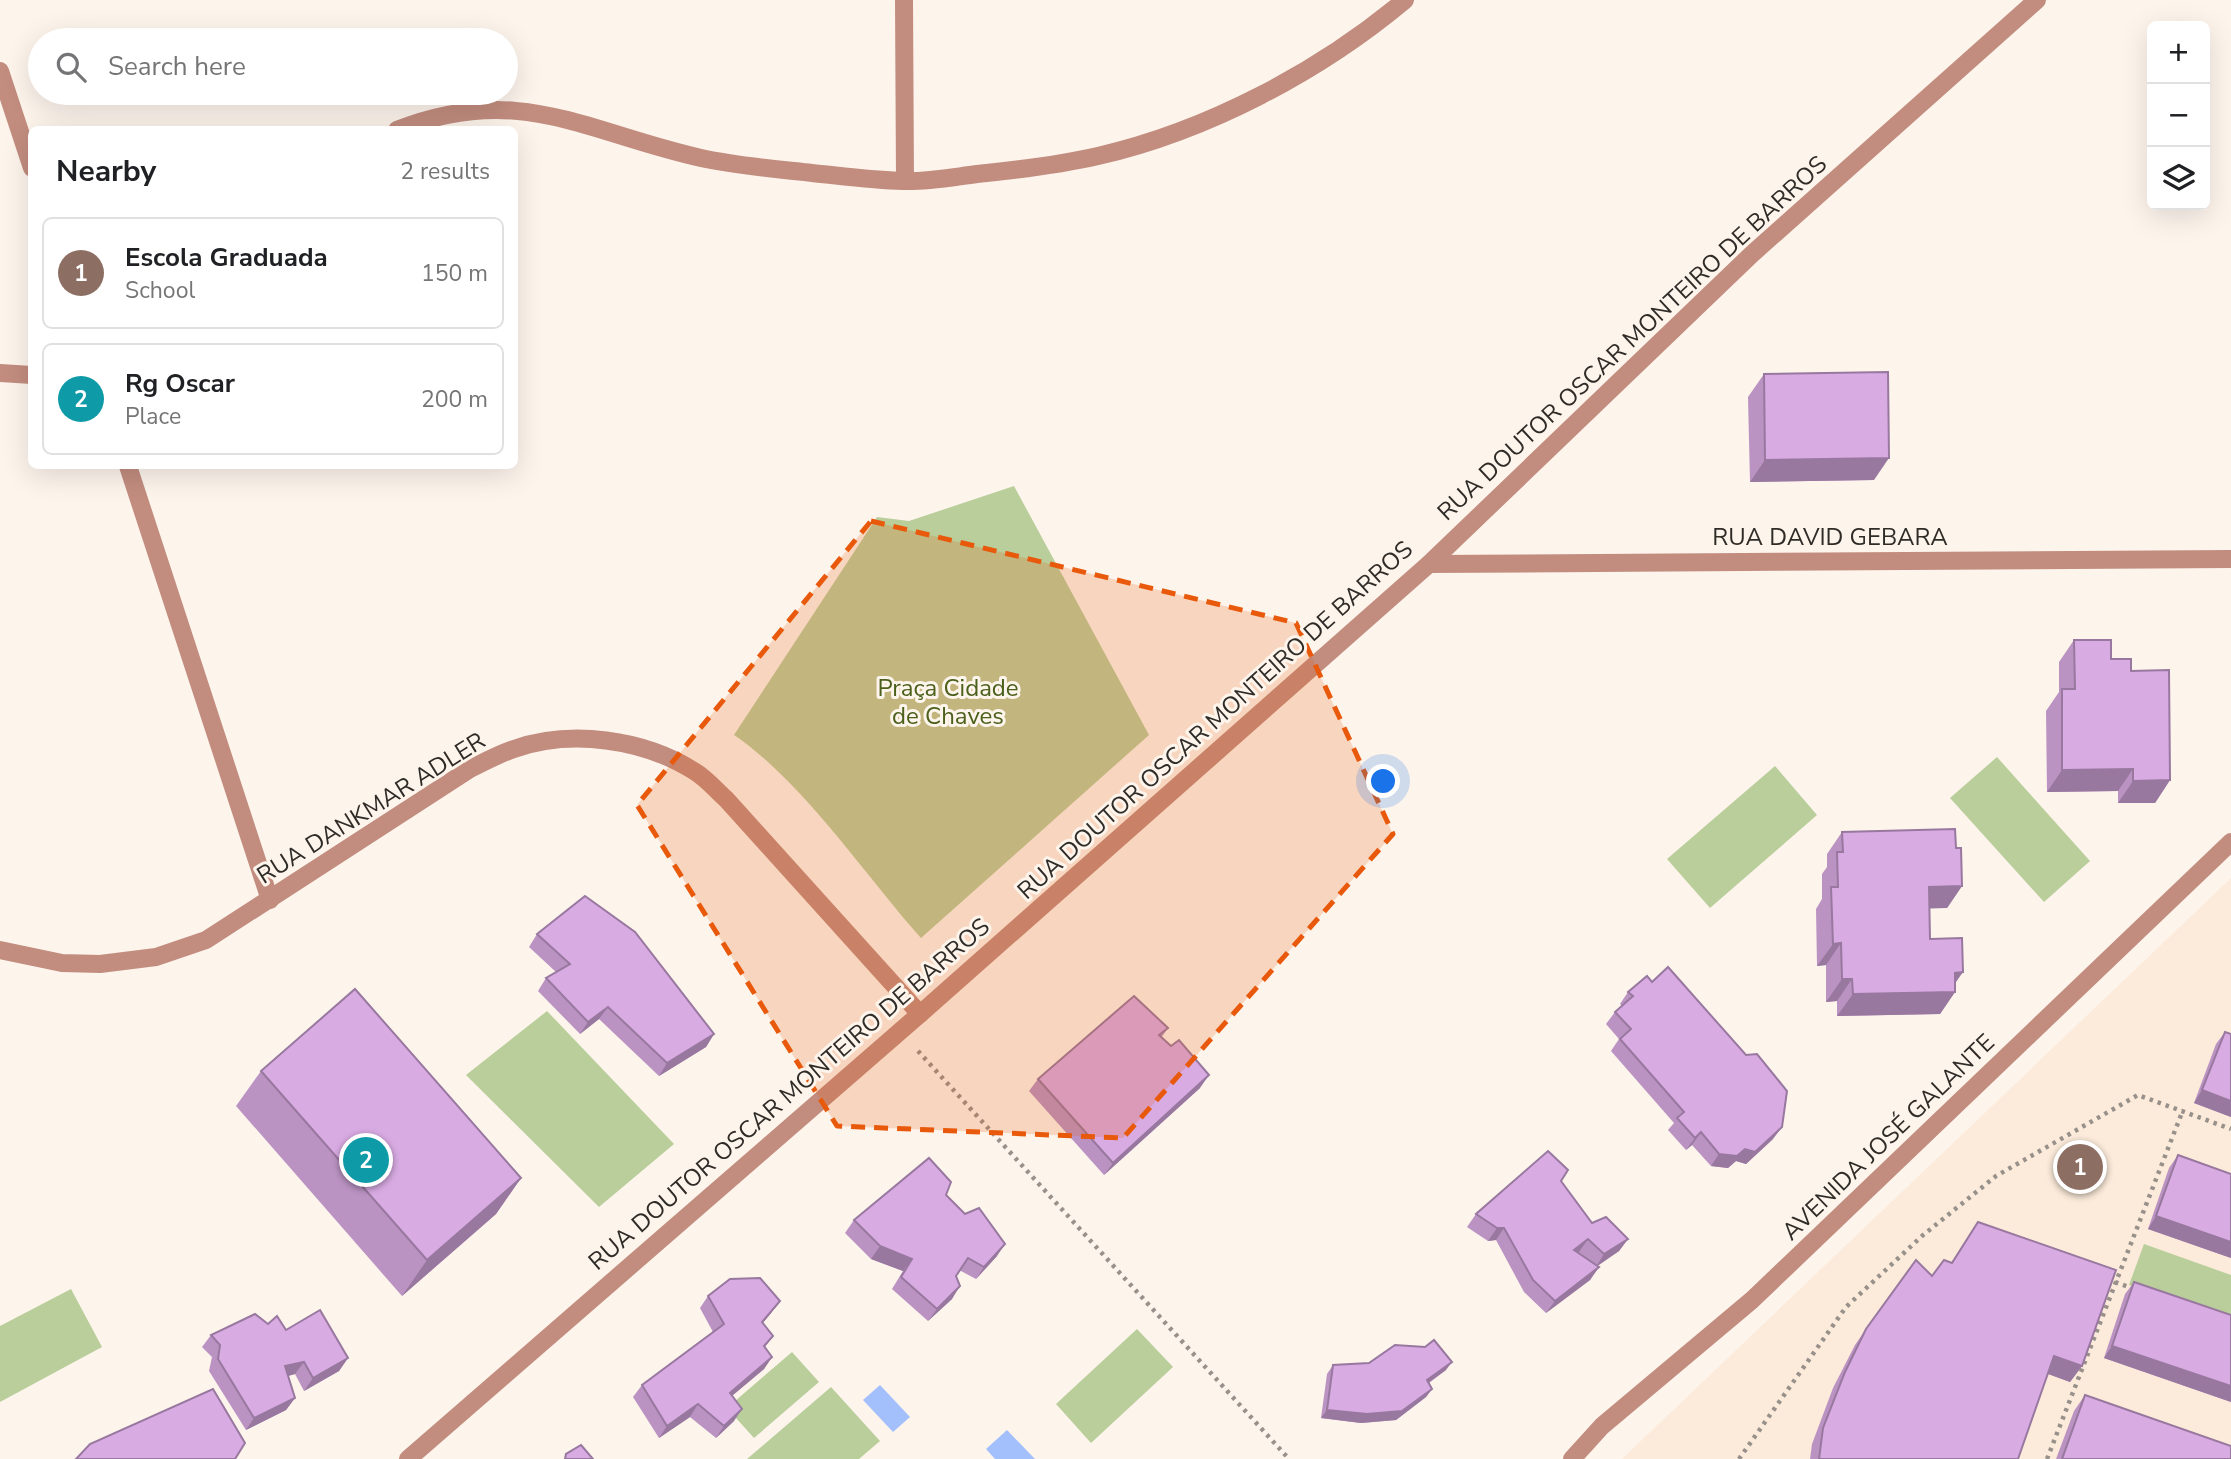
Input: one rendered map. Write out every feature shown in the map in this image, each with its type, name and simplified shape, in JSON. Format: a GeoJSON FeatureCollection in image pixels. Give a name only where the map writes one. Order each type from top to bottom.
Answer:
{"type":"FeatureCollection","features":[{"type":"Feature","properties":{"kind":"street"},"geometry":{"type":"LineString","coordinates":[[904,0],[905,181]]}},
{"type":"Feature","properties":{"kind":"street"},"geometry":{"type":"LineString","coordinates":[[407,126],[432,116],[486,108],[544,112],[699,157],[743,166],[905,181],[994,172],[1098,156],[1174,132],[1252,99],[1313,64],[1405,0]]}},
{"type":"Feature","properties":{"kind":"street","name":"RUA DOUTOR OSCAR MONTEIRO DE BARROS"},"geometry":{"type":"LineString","coordinates":[[408,1459],[920,1014],[1429,564],[1752,254],[2037,0]]}},
{"type":"Feature","properties":{"kind":"street"},"geometry":{"type":"LineString","coordinates":[[0,71],[28,156]]}},
{"type":"Feature","properties":{"kind":"street"},"geometry":{"type":"LineString","coordinates":[[0,373],[28,375]]}},
{"type":"Feature","properties":{"kind":"street"},"geometry":{"type":"LineString","coordinates":[[129,469],[270,900]]}},
{"type":"Feature","properties":{"kind":"street","name":"RUA DAVID GEBARA"},"geometry":{"type":"LineString","coordinates":[[1429,564],[2231,559]]}},
{"type":"Feature","properties":{"kind":"street","name":"RUA DANKMAR ADLER"},"geometry":{"type":"LineString","coordinates":[[0,950],[62,963],[100,964],[156,957],[206,940],[470,769],[515,748],[563,739],[611,740],[656,752],[695,771],[706,780],[798,877],[920,1014]]}},
{"type":"Feature","properties":{"kind":"street","name":"AVENIDA JOSÉ GALANTE"},"geometry":{"type":"LineString","coordinates":[[1572,1459],[1602,1426],[1752,1300],[2231,842]]}},
{"type":"Feature","properties":{"kind":"path"},"geometry":{"type":"LineString","coordinates":[[900,1030],[1289,1459]]}},
{"type":"Feature","properties":{"kind":"path"},"geometry":{"type":"LineString","coordinates":[[1739,1459],[1846,1307],[1922,1237],[1996,1176],[2138,1095],[2231,1129]]}},
{"type":"Feature","properties":{"kind":"path"},"geometry":{"type":"LineString","coordinates":[[2047,1459],[2183,1110]]}},
{"type":"Feature","properties":{"kind":"path"},"geometry":{"type":"LineString","coordinates":[[2115,1282],[2141,1292]]}},
{"type":"Feature","properties":{"kind":"path"},"geometry":{"type":"LineString","coordinates":[[2069,1402],[2082,1406]]}},
{"type":"Feature","properties":{"kind":"highlighted area"},"geometry":{"type":"Polygon","coordinates":[[[871,521],[1296,623],[1393,834],[1123,1138],[837,1126],[637,805],[871,521]]]}},
{"type":"Feature","properties":{"kind":"shaded area"},"geometry":{"type":"Polygon","coordinates":[[[2231,878],[2231,1459],[1622,1459],[1626,1455],[2231,878]]]}},
{"type":"Feature","properties":{"kind":"green space","name":"Praça Cidade de Chaves"},"geometry":{"type":"Polygon","coordinates":[[[1014,486],[1149,735],[921,938],[808,803],[760,755],[734,735],[877,517],[909,521],[1014,486]]]}},
{"type":"Feature","properties":{"kind":"green space"},"geometry":{"type":"Polygon","coordinates":[[[1997,757],[2090,861],[2044,902],[1950,798],[1997,757]]]}},
{"type":"Feature","properties":{"kind":"green space"},"geometry":{"type":"Polygon","coordinates":[[[1775,766],[1817,815],[1710,908],[1667,859],[1775,766]]]}},
{"type":"Feature","properties":{"kind":"green space"},"geometry":{"type":"Polygon","coordinates":[[[547,1011],[674,1144],[599,1207],[466,1075],[547,1011]]]}},
{"type":"Feature","properties":{"kind":"green space"},"geometry":{"type":"Polygon","coordinates":[[[2144,1244],[2231,1275],[2231,1322],[2129,1285],[2144,1244]]]}},
{"type":"Feature","properties":{"kind":"green space"},"geometry":{"type":"Polygon","coordinates":[[[71,1289],[102,1347],[0,1402],[0,1326],[71,1289]]]}},
{"type":"Feature","properties":{"kind":"green space"},"geometry":{"type":"Polygon","coordinates":[[[1137,1329],[1173,1367],[1091,1443],[1056,1404],[1137,1329]]]}},
{"type":"Feature","properties":{"kind":"green space"},"geometry":{"type":"Polygon","coordinates":[[[792,1352],[819,1382],[754,1438],[727,1408],[792,1352]]]}},
{"type":"Feature","properties":{"kind":"green space"},"geometry":{"type":"Polygon","coordinates":[[[831,1387],[880,1441],[859,1459],[747,1459],[831,1387]]]}},
{"type":"Feature","properties":{"kind":"water"},"geometry":{"type":"Polygon","coordinates":[[[880,1385],[910,1417],[893,1432],[863,1400],[880,1385]]]}},
{"type":"Feature","properties":{"kind":"water"},"geometry":{"type":"Polygon","coordinates":[[[1007,1430],[1035,1459],[995,1459],[986,1449],[1007,1430]]]}},
{"type":"Feature","properties":{"kind":"building"},"geometry":{"type":"Polygon","coordinates":[[[1888,372],[1889,458],[1765,460],[1764,374],[1888,372]]]}},
{"type":"Feature","properties":{"kind":"building"},"geometry":{"type":"Polygon","coordinates":[[[2074,640],[2111,640],[2111,659],[2131,659],[2131,671],[2169,670],[2170,780],[2133,781],[2133,769],[2062,770],[2062,689],[2075,689],[2074,640]]]}},
{"type":"Feature","properties":{"kind":"building"},"geometry":{"type":"Polygon","coordinates":[[[1955,829],[1956,848],[1961,848],[1962,886],[1929,887],[1930,939],[1962,938],[1963,972],[1955,973],[1955,992],[1853,994],[1852,979],[1842,979],[1841,943],[1833,944],[1831,887],[1838,887],[1837,852],[1843,852],[1842,832],[1955,829]]]}},
{"type":"Feature","properties":{"kind":"building"},"geometry":{"type":"Polygon","coordinates":[[[585,896],[635,932],[714,1034],[667,1063],[608,1007],[588,1022],[546,978],[570,964],[537,934],[585,896]]]}},
{"type":"Feature","properties":{"kind":"building"},"geometry":{"type":"Polygon","coordinates":[[[1668,967],[1746,1055],[1757,1054],[1787,1091],[1782,1127],[1755,1152],[1745,1149],[1737,1156],[1719,1154],[1701,1132],[1695,1138],[1677,1118],[1684,1112],[1620,1039],[1631,1029],[1615,1012],[1633,996],[1628,992],[1647,976],[1652,982],[1668,967]]]}},
{"type":"Feature","properties":{"kind":"building"},"geometry":{"type":"Polygon","coordinates":[[[355,989],[521,1178],[427,1260],[261,1071],[355,989]]]}},
{"type":"Feature","properties":{"kind":"building"},"geometry":{"type":"Polygon","coordinates":[[[1134,996],[1168,1028],[1159,1035],[1171,1046],[1179,1040],[1209,1075],[1113,1163],[1038,1079],[1134,996]]]}},
{"type":"Feature","properties":{"kind":"building"},"geometry":{"type":"Polygon","coordinates":[[[2225,1032],[2231,1034],[2231,1101],[2202,1090],[2225,1032]]]}},
{"type":"Feature","properties":{"kind":"building"},"geometry":{"type":"Polygon","coordinates":[[[1548,1151],[1568,1170],[1561,1181],[1592,1223],[1606,1217],[1628,1239],[1604,1254],[1588,1239],[1574,1250],[1599,1267],[1555,1301],[1533,1280],[1504,1228],[1497,1228],[1476,1214],[1548,1151]]]}},
{"type":"Feature","properties":{"kind":"building"},"geometry":{"type":"Polygon","coordinates":[[[2178,1155],[2231,1174],[2231,1242],[2156,1216],[2178,1155]]]}},
{"type":"Feature","properties":{"kind":"building"},"geometry":{"type":"Polygon","coordinates":[[[929,1158],[951,1182],[946,1195],[965,1214],[979,1208],[1005,1244],[984,1267],[968,1258],[956,1276],[960,1286],[937,1309],[901,1277],[912,1259],[880,1246],[854,1220],[929,1158]]]}},
{"type":"Feature","properties":{"kind":"building"},"geometry":{"type":"Polygon","coordinates":[[[1978,1222],[2116,1270],[2082,1366],[2054,1356],[2018,1459],[1819,1459],[1823,1428],[1845,1372],[1866,1329],[1916,1260],[1932,1276],[1944,1260],[1952,1263],[1978,1222]]]}},
{"type":"Feature","properties":{"kind":"building"},"geometry":{"type":"Polygon","coordinates":[[[760,1278],[780,1301],[762,1322],[773,1336],[764,1346],[772,1357],[730,1393],[742,1409],[724,1426],[698,1404],[667,1426],[642,1385],[724,1324],[708,1296],[730,1279],[760,1278]]]}},
{"type":"Feature","properties":{"kind":"building"},"geometry":{"type":"Polygon","coordinates":[[[2134,1282],[2231,1315],[2231,1386],[2112,1346],[2134,1282]]]}},
{"type":"Feature","properties":{"kind":"building"},"geometry":{"type":"Polygon","coordinates":[[[320,1310],[348,1358],[313,1378],[304,1362],[285,1366],[295,1398],[254,1418],[218,1359],[220,1345],[211,1335],[255,1314],[268,1324],[277,1316],[286,1330],[320,1310]]]}},
{"type":"Feature","properties":{"kind":"building"},"geometry":{"type":"Polygon","coordinates":[[[1434,1340],[1452,1362],[1427,1380],[1432,1389],[1402,1411],[1367,1414],[1327,1410],[1333,1365],[1369,1363],[1395,1345],[1425,1347],[1434,1340]]]}},
{"type":"Feature","properties":{"kind":"building"},"geometry":{"type":"Polygon","coordinates":[[[213,1389],[245,1443],[235,1459],[76,1459],[90,1444],[213,1389]]]}},
{"type":"Feature","properties":{"kind":"building"},"geometry":{"type":"Polygon","coordinates":[[[2085,1395],[2231,1446],[2231,1459],[2062,1459],[2085,1395]]]}},
{"type":"Feature","properties":{"kind":"building"},"geometry":{"type":"Polygon","coordinates":[[[581,1445],[593,1459],[565,1459],[566,1454],[581,1445]]]}},
{"type":"Feature","properties":{"kind":"place","name":"Rg Oscar"},"geometry":{"type":"Point","coordinates":[366,1160]}},
{"type":"Feature","properties":{"kind":"place","name":"Escola Graduada"},"geometry":{"type":"Point","coordinates":[2080,1167]}}]}
